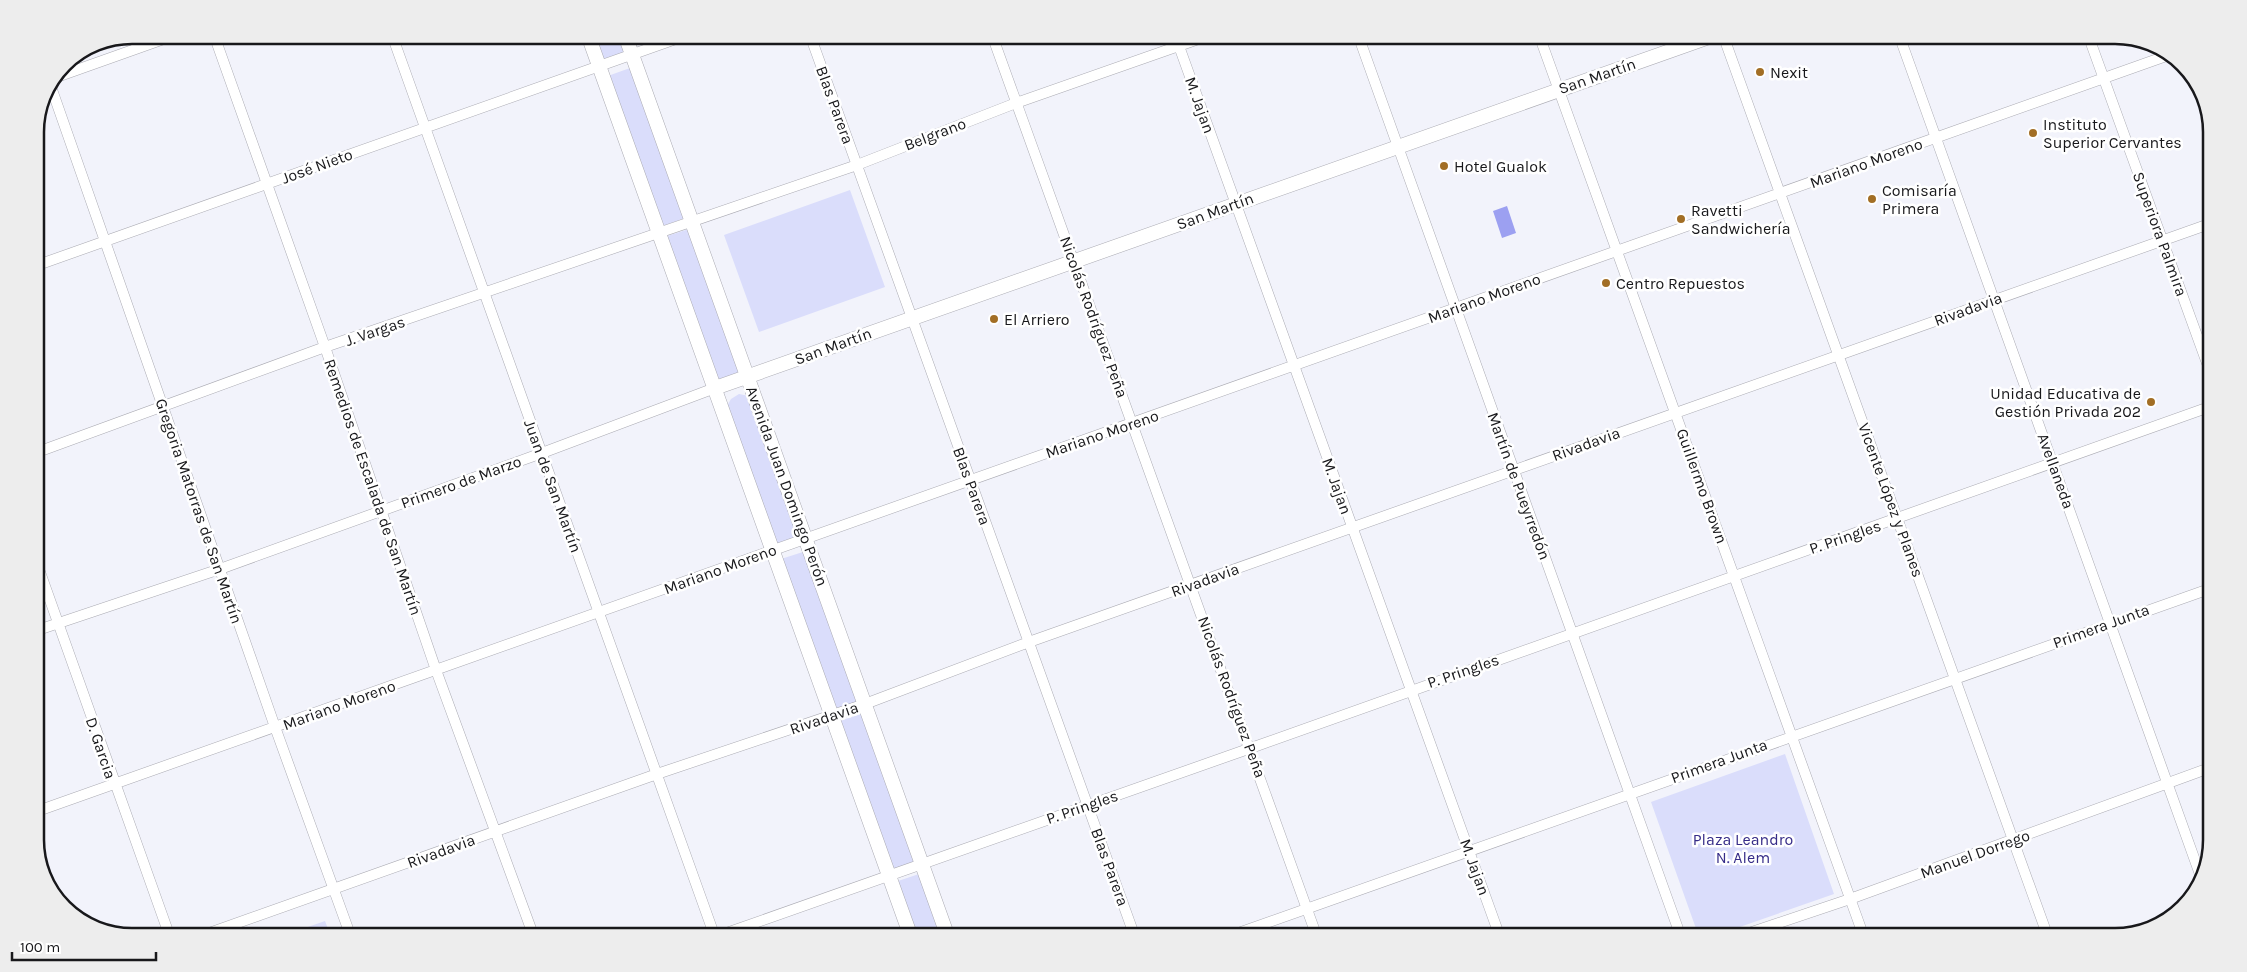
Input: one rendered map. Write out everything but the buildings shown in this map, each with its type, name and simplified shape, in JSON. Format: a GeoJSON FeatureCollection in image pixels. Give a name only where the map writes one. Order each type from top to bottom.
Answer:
{"type":"FeatureCollection","features":[{"type":"Feature","properties":{"kind":"main road"},"geometry":{"type":"LineString","coordinates":[[591,44],[908,928]]}},
{"type":"Feature","properties":{"kind":"main road","name":"Avenida Juan Domingo Perón"},"geometry":{"type":"LineString","coordinates":[[628,44],[945,928]]}},
{"type":"Feature","properties":{"kind":"main road","name":"San Martín"},"geometry":{"type":"LineString","coordinates":[[715,388],[1689,44]]}},
{"type":"Feature","properties":{"kind":"street"},"geometry":{"type":"LineString","coordinates":[[66,74],[150,44]]}},
{"type":"Feature","properties":{"kind":"street","name":"Remedios de Escalada de San Martín"},"geometry":{"type":"LineString","coordinates":[[217,44],[325,347],[436,670],[531,928]]}},
{"type":"Feature","properties":{"kind":"street","name":"Juan de San Martín"},"geometry":{"type":"LineString","coordinates":[[395,44],[712,928]]}},
{"type":"Feature","properties":{"kind":"street","name":"José Nieto"},"geometry":{"type":"LineString","coordinates":[[44,263],[661,44]]}},
{"type":"Feature","properties":{"kind":"street","name":"Blas Parera"},"geometry":{"type":"LineString","coordinates":[[813,44],[1132,928]]}},
{"type":"Feature","properties":{"kind":"street","name":"Nicolás Rodríguez Peña"},"geometry":{"type":"LineString","coordinates":[[995,44],[1315,928]]}},
{"type":"Feature","properties":{"kind":"street","name":"Belgrano"},"geometry":{"type":"LineString","coordinates":[[659,232],[693,222],[857,164],[1016,103],[1185,44]]}},
{"type":"Feature","properties":{"kind":"street","name":"Martín de Pueyrredón"},"geometry":{"type":"LineString","coordinates":[[1361,44],[1678,928]]}},
{"type":"Feature","properties":{"kind":"street","name":"Guillermo Brown"},"geometry":{"type":"LineString","coordinates":[[1542,44],[1861,928]]}},
{"type":"Feature","properties":{"kind":"street","name":"Vicente López y Planes"},"geometry":{"type":"LineString","coordinates":[[1726,44],[1840,356],[1896,519],[1957,679],[2045,928]]}},
{"type":"Feature","properties":{"kind":"street","name":"Avellaneda"},"geometry":{"type":"LineString","coordinates":[[1902,44],[2198,869]]}},
{"type":"Feature","properties":{"kind":"street","name":"Superiora Palmira"},"geometry":{"type":"LineString","coordinates":[[2091,44],[2203,352]]}},
{"type":"Feature","properties":{"kind":"street","name":"M. Jajan"},"geometry":{"type":"LineString","coordinates":[[1179,46],[1497,928]]}},
{"type":"Feature","properties":{"kind":"street","name":"Mariano Moreno"},"geometry":{"type":"LineString","coordinates":[[44,809],[2162,58]]}},
{"type":"Feature","properties":{"kind":"street","name":"Gregoria Matorras de San Martín"},"geometry":{"type":"LineString","coordinates":[[53,93],[275,727],[348,928]]}},
{"type":"Feature","properties":{"kind":"street","name":"Rivadavia"},"geometry":{"type":"LineString","coordinates":[[223,928],[657,774],[832,716],[1029,642],[2203,226]]}},
{"type":"Feature","properties":{"kind":"street","name":"J. Vargas"},"geometry":{"type":"LineString","coordinates":[[44,450],[163,408],[325,347],[484,294],[659,232]]}},
{"type":"Feature","properties":{"kind":"street","name":"Primero de Marzo"},"geometry":{"type":"LineString","coordinates":[[44,628],[220,569],[542,454],[715,388]]}},
{"type":"Feature","properties":{"kind":"street","name":"P. Pringles"},"geometry":{"type":"LineString","coordinates":[[740,928],[2203,409]]}},
{"type":"Feature","properties":{"kind":"street","name":"D. Garcia"},"geometry":{"type":"LineString","coordinates":[[44,585],[167,928]]}},
{"type":"Feature","properties":{"kind":"street","name":"Primera Junta"},"geometry":{"type":"LineString","coordinates":[[1253,928],[2203,591]]}},
{"type":"Feature","properties":{"kind":"street","name":"Manuel Dorrego"},"geometry":{"type":"LineString","coordinates":[[1764,928],[2014,841],[2203,771]]}},
{"type":"Feature","properties":{"kind":"green space"},"geometry":{"type":"Polygon","coordinates":[[[594,44],[622,44],[626,53],[601,62],[594,44]]]}},
{"type":"Feature","properties":{"kind":"green space"},"geometry":{"type":"Polygon","coordinates":[[[630,68],[685,218],[660,227],[605,77],[630,68]]]}},
{"type":"Feature","properties":{"kind":"green space"},"geometry":{"type":"Polygon","coordinates":[[[850,190],[885,287],[759,332],[724,235],[850,190]]]}},
{"type":"Feature","properties":{"kind":"green space"},"geometry":{"type":"Polygon","coordinates":[[[689,229],[739,370],[736,377],[721,383],[713,371],[664,237],[689,229]]]}},
{"type":"Feature","properties":{"kind":"green space"},"geometry":{"type":"Polygon","coordinates":[[[739,394],[749,396],[800,538],[776,546],[727,406],[731,399],[739,394]]]}},
{"type":"Feature","properties":{"kind":"green space"},"geometry":{"type":"Polygon","coordinates":[[[806,551],[860,701],[835,710],[781,559],[806,551]]]}},
{"type":"Feature","properties":{"kind":"green space"},"geometry":{"type":"Polygon","coordinates":[[[864,713],[916,862],[892,870],[840,721],[864,713]]]}},
{"type":"Feature","properties":{"kind":"green space","name":"Plaza Leandro N. Alem"},"geometry":{"type":"Polygon","coordinates":[[[1785,754],[1834,894],[1737,928],[1696,928],[1651,802],[1785,754]]]}},
{"type":"Feature","properties":{"kind":"green space"},"geometry":{"type":"Polygon","coordinates":[[[922,873],[942,928],[915,928],[898,881],[922,873]]]}},
{"type":"Feature","properties":{"kind":"green space"},"geometry":{"type":"Polygon","coordinates":[[[325,921],[328,928],[305,928],[325,921]]]}},
{"type":"Feature","properties":{"kind":"water"},"geometry":{"type":"Polygon","coordinates":[[[1507,206],[1516,233],[1502,238],[1493,211],[1507,206]]]}},
{"type":"Feature","properties":{"kind":"place","name":"Nexit"},"geometry":{"type":"Point","coordinates":[1760,72]}},
{"type":"Feature","properties":{"kind":"place","name":"Instituto Superior Cervantes"},"geometry":{"type":"Point","coordinates":[2033,133]}},
{"type":"Feature","properties":{"kind":"place","name":"Hotel Gualok"},"geometry":{"type":"Point","coordinates":[1444,166]}},
{"type":"Feature","properties":{"kind":"place","name":"Comisaría Primera"},"geometry":{"type":"Point","coordinates":[1872,199]}},
{"type":"Feature","properties":{"kind":"place","name":"Ravetti Sandwichería"},"geometry":{"type":"Point","coordinates":[1681,219]}},
{"type":"Feature","properties":{"kind":"place","name":"Centro Repuestos"},"geometry":{"type":"Point","coordinates":[1606,283]}},
{"type":"Feature","properties":{"kind":"place","name":"El Arriero"},"geometry":{"type":"Point","coordinates":[994,319]}},
{"type":"Feature","properties":{"kind":"place","name":"Unidad Educativa de Gestión Privada 202"},"geometry":{"type":"Point","coordinates":[2151,402]}}]}
